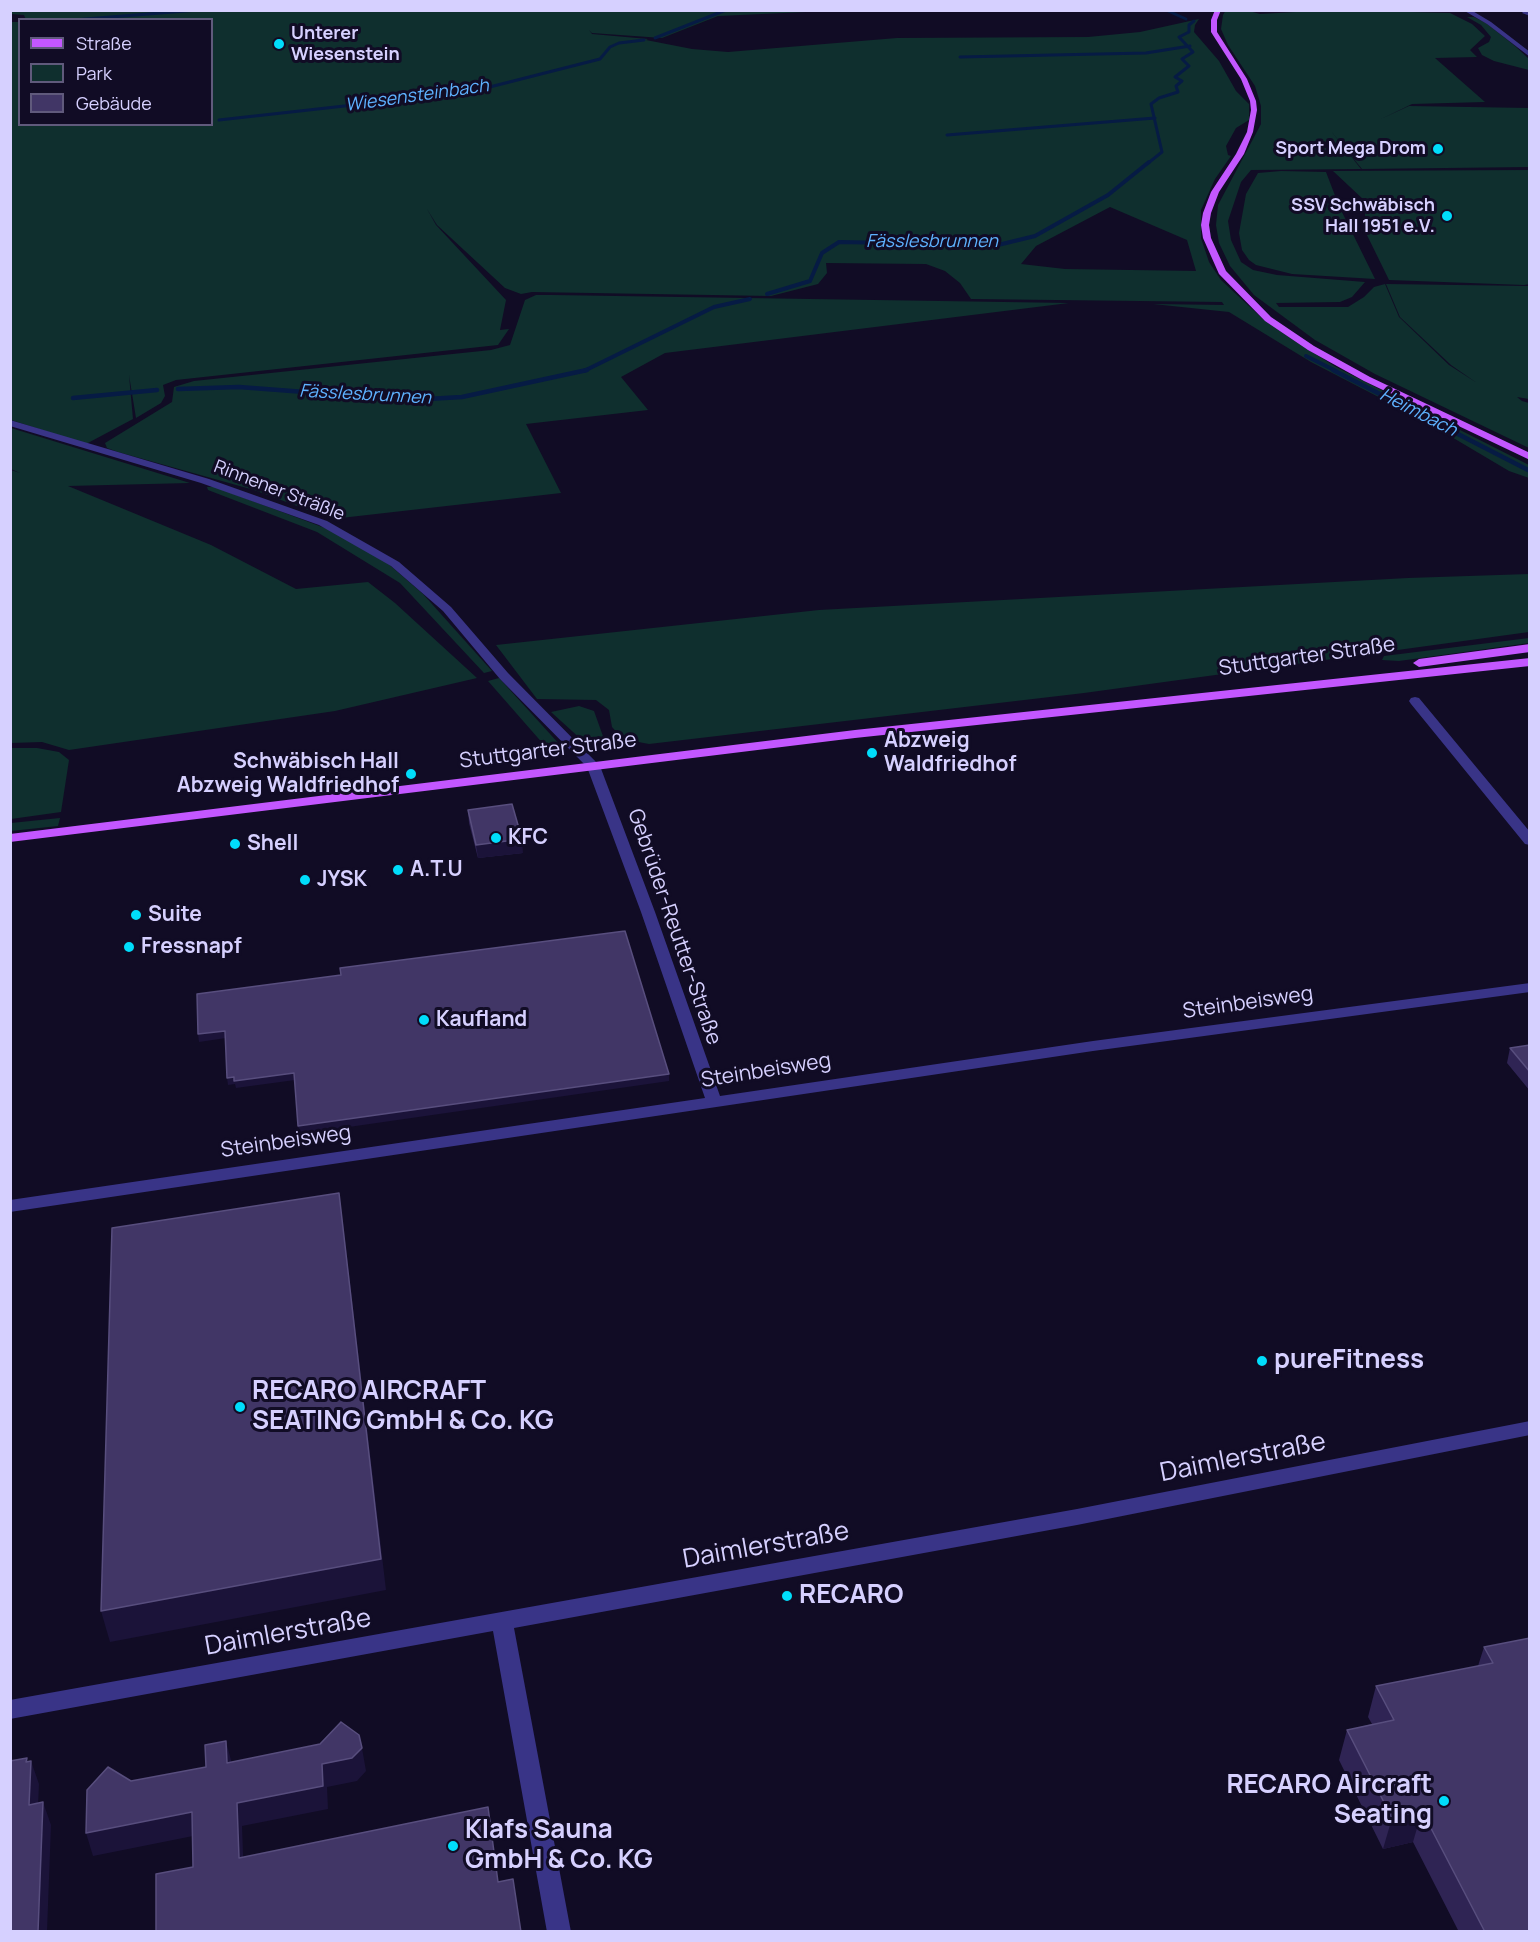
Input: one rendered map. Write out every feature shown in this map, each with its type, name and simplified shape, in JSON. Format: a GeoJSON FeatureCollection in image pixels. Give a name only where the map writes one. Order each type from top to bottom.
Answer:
{"type":"FeatureCollection","features":[{"type":"Feature","properties":{"kind":"main road"},"geometry":{"type":"LineString","coordinates":[[1218,10],[1214,20],[1214,32],[1244,79],[1253,101],[1254,110],[1250,132],[1240,154],[1215,192],[1207,213],[1207,237],[1222,272],[1268,319],[1311,348],[1367,379],[1530,457]]}},
{"type":"Feature","properties":{"kind":"main road","name":"Stuttgarter Straße"},"geometry":{"type":"LineString","coordinates":[[1091,708],[1530,648]]}},
{"type":"Feature","properties":{"kind":"main road","name":"Stuttgarter Straße"},"geometry":{"type":"LineString","coordinates":[[10,838],[593,766],[1091,708],[1530,662]]}},
{"type":"Feature","properties":{"kind":"street"},"geometry":{"type":"LineString","coordinates":[[1466,10],[1489,23],[1530,54]]}},
{"type":"Feature","properties":{"kind":"street","name":"Rinnener Sträßle"},"geometry":{"type":"LineString","coordinates":[[10,423],[248,495],[323,523],[368,548],[395,564],[447,609],[504,676],[593,766]]}},
{"type":"Feature","properties":{"kind":"street"},"geometry":{"type":"LineString","coordinates":[[1415,701],[1530,841]]}},
{"type":"Feature","properties":{"kind":"street","name":"Gebrüder-Reutter-Straße"},"geometry":{"type":"LineString","coordinates":[[593,766],[648,912],[714,1102]]}},
{"type":"Feature","properties":{"kind":"street","name":"Steinbeisweg"},"geometry":{"type":"LineString","coordinates":[[10,1206],[1093,1046],[1530,987]]}},
{"type":"Feature","properties":{"kind":"street","name":"Daimlerstraße"},"geometry":{"type":"LineString","coordinates":[[10,1710],[1159,1502],[1530,1428]]}},
{"type":"Feature","properties":{"kind":"street"},"geometry":{"type":"LineString","coordinates":[[502,1622],[559,1932]]}},
{"type":"Feature","properties":{"kind":"green space"},"geometry":{"type":"Polygon","coordinates":[[[11,10],[828,11],[718,16],[662,38],[592,33],[589,30],[592,34],[648,39],[646,40],[692,49],[728,52],[897,38],[1088,37],[1140,32],[1199,19],[1194,32],[1219,61],[1236,91],[1249,104],[1249,120],[1236,128],[1226,146],[1228,155],[1231,156],[1215,179],[1201,210],[1201,238],[1209,262],[1221,280],[1264,320],[1293,340],[1336,367],[1529,465],[1529,478],[1509,471],[1423,420],[1311,362],[1229,312],[1153,304],[1224,305],[1222,302],[971,299],[960,283],[945,271],[926,264],[826,263],[827,273],[818,284],[771,296],[532,292],[521,294],[505,288],[437,225],[427,209],[436,225],[506,300],[500,330],[509,329],[498,345],[176,380],[163,385],[165,396],[161,403],[136,418],[129,375],[133,419],[86,444],[11,420],[11,22],[18,22],[18,126],[213,126],[213,18],[25,18],[24,15],[11,14],[11,10]],[[1110,207],[1036,246],[1021,264],[1065,269],[1196,271],[1187,240],[1110,207]]]}},
{"type":"Feature","properties":{"kind":"green space"},"geometry":{"type":"Polygon","coordinates":[[[1226,10],[1260,14],[1331,10],[1450,13],[1472,24],[1485,36],[1470,50],[1477,57],[1435,58],[1485,102],[1412,104],[1381,119],[1409,106],[1529,108],[1529,167],[1362,169],[1331,131],[1361,169],[1251,170],[1241,182],[1228,221],[1231,240],[1241,262],[1253,270],[1277,275],[1365,282],[1352,297],[1340,302],[1276,303],[1279,307],[1348,307],[1364,297],[1374,287],[1385,284],[1399,317],[1449,365],[1477,383],[1451,365],[1400,317],[1386,284],[1529,286],[1529,399],[1517,397],[1529,403],[1529,448],[1375,374],[1315,340],[1254,295],[1230,266],[1219,243],[1216,225],[1218,205],[1261,124],[1261,106],[1255,86],[1228,45],[1221,29],[1223,15],[1226,10]]]}},
{"type":"Feature","properties":{"kind":"green space"},"geometry":{"type":"Polygon","coordinates":[[[1467,17],[1474,17],[1486,23],[1515,46],[1529,59],[1529,70],[1494,61],[1482,55],[1478,48],[1489,42],[1491,37],[1481,25],[1467,17]]]}},
{"type":"Feature","properties":{"kind":"green space","name":"SSV Schwäbisch Hall 1951 e.V."},"geometry":{"type":"Polygon","coordinates":[[[1529,170],[1530,284],[1524,285],[1389,280],[1365,231],[1365,201],[1333,171],[1529,170]]]}},
{"type":"Feature","properties":{"kind":"green space"},"geometry":{"type":"Polygon","coordinates":[[[1326,172],[1339,206],[1375,279],[1292,274],[1256,265],[1249,260],[1242,250],[1239,233],[1246,194],[1258,173],[1326,172]]]}},
{"type":"Feature","properties":{"kind":"green space"},"geometry":{"type":"Polygon","coordinates":[[[536,295],[1069,303],[665,353],[621,377],[648,410],[526,424],[561,493],[332,519],[254,490],[118,452],[107,448],[105,443],[172,402],[174,387],[194,381],[491,350],[510,345],[525,300],[536,295]]]}},
{"type":"Feature","properties":{"kind":"green space"},"geometry":{"type":"Polygon","coordinates":[[[11,428],[190,483],[68,486],[211,545],[296,589],[368,582],[395,603],[477,678],[335,711],[69,750],[42,742],[11,743],[11,470],[20,473],[11,469],[11,428]]]}},
{"type":"Feature","properties":{"kind":"green space"},"geometry":{"type":"Polygon","coordinates":[[[207,487],[215,487],[333,531],[385,561],[423,594],[492,671],[484,673],[400,583],[317,532],[208,490],[207,487]]]}},
{"type":"Feature","properties":{"kind":"green space"},"geometry":{"type":"Polygon","coordinates":[[[1529,574],[1529,632],[1084,693],[649,744],[623,739],[612,727],[609,710],[596,700],[537,699],[496,645],[819,610],[1408,578],[1529,574]]]}},
{"type":"Feature","properties":{"kind":"green space"},"geometry":{"type":"Polygon","coordinates":[[[1529,638],[1529,643],[1399,661],[1382,660],[1384,656],[1529,638]]]}},
{"type":"Feature","properties":{"kind":"green space"},"geometry":{"type":"Polygon","coordinates":[[[499,678],[561,746],[545,746],[488,681],[499,678]]]}},
{"type":"Feature","properties":{"kind":"green space"},"geometry":{"type":"Polygon","coordinates":[[[579,706],[594,711],[604,739],[583,741],[551,712],[579,706]]]}},
{"type":"Feature","properties":{"kind":"green space"},"geometry":{"type":"Polygon","coordinates":[[[10,748],[37,748],[59,752],[69,760],[61,812],[11,819],[10,748]]]}},
{"type":"Feature","properties":{"kind":"green space"},"geometry":{"type":"Polygon","coordinates":[[[60,818],[58,826],[11,831],[11,823],[60,818]]]}},
{"type":"Feature","properties":{"kind":"building"},"geometry":{"type":"Polygon","coordinates":[[[512,804],[522,839],[476,845],[468,810],[512,804]]]}},
{"type":"Feature","properties":{"kind":"building","name":"Kaufland"},"geometry":{"type":"Polygon","coordinates":[[[625,931],[669,1074],[298,1126],[294,1073],[234,1081],[234,1077],[227,1078],[225,1031],[198,1034],[197,994],[341,975],[340,968],[625,931]]]}},
{"type":"Feature","properties":{"kind":"building"},"geometry":{"type":"Polygon","coordinates":[[[1530,1045],[1530,1072],[1510,1048],[1530,1045]]]}},
{"type":"Feature","properties":{"kind":"building","name":"RECARO AIRCRAFT SEATING GmbH & Co. KG"},"geometry":{"type":"Polygon","coordinates":[[[339,1193],[381,1559],[101,1611],[112,1228],[339,1193]]]}},
{"type":"Feature","properties":{"kind":"building","name":"RECARO Aircraft Seating"},"geometry":{"type":"Polygon","coordinates":[[[1530,1638],[1530,1932],[1485,1932],[1422,1811],[1392,1818],[1347,1730],[1394,1720],[1376,1686],[1493,1663],[1484,1647],[1530,1638]]]}},
{"type":"Feature","properties":{"kind":"building","name":"Klafs Sauna GmbH & Co. KG"},"geometry":{"type":"Polygon","coordinates":[[[341,1722],[359,1735],[362,1748],[352,1758],[322,1764],[323,1786],[237,1803],[239,1858],[488,1807],[498,1882],[513,1879],[521,1932],[156,1932],[156,1874],[193,1867],[192,1812],[86,1833],[87,1790],[108,1767],[131,1781],[206,1767],[205,1745],[226,1741],[227,1763],[320,1744],[341,1722]]]}},
{"type":"Feature","properties":{"kind":"building"},"geometry":{"type":"Polygon","coordinates":[[[27,1758],[26,1762],[31,1761],[29,1805],[43,1802],[38,1932],[10,1932],[10,1761],[27,1758]]]}},
{"type":"Feature","properties":{"kind":"waterway"},"geometry":{"type":"LineString","coordinates":[[98,18],[198,10]]}},
{"type":"Feature","properties":{"kind":"waterway","name":"Wiesensteinbach"},"geometry":{"type":"LineString","coordinates":[[655,38],[726,10]]}},
{"type":"Feature","properties":{"kind":"waterway","name":"Fässlesbrunnen"},"geometry":{"type":"LineString","coordinates":[[1166,10],[1186,19]]}},
{"type":"Feature","properties":{"kind":"waterway","name":"Fässlesbrunnen"},"geometry":{"type":"LineString","coordinates":[[1188,46],[1179,37],[1189,32],[1189,25],[1194,21]]}},
{"type":"Feature","properties":{"kind":"waterway","name":"Wiesensteinbach"},"geometry":{"type":"LineString","coordinates":[[219,120],[470,92],[600,59],[610,47],[619,43],[644,40]]}},
{"type":"Feature","properties":{"kind":"waterway"},"geometry":{"type":"LineString","coordinates":[[960,57],[1146,53],[1188,46]]}},
{"type":"Feature","properties":{"kind":"waterway","name":"Fässlesbrunnen"},"geometry":{"type":"LineString","coordinates":[[1154,118],[1151,104],[1159,98],[1178,92],[1176,86],[1182,81],[1175,77],[1189,66],[1182,59],[1193,52],[1188,46]]}},
{"type":"Feature","properties":{"kind":"waterway"},"geometry":{"type":"LineString","coordinates":[[947,135],[1154,118]]}},
{"type":"Feature","properties":{"kind":"waterway","name":"Fässlesbrunnen"},"geometry":{"type":"LineString","coordinates":[[1147,164],[1162,152],[1154,118]]}},
{"type":"Feature","properties":{"kind":"waterway","name":"Fässlesbrunnen"},"geometry":{"type":"LineString","coordinates":[[767,294],[810,281],[822,253],[839,242],[998,245],[1035,236],[1108,195],[1149,162]]}},
{"type":"Feature","properties":{"kind":"waterway","name":"Fässlesbrunnen"},"geometry":{"type":"LineString","coordinates":[[585,370],[714,307],[750,299]]}},
{"type":"Feature","properties":{"kind":"waterway","name":"Heimbach"},"geometry":{"type":"LineString","coordinates":[[1306,356],[1336,371]]}},
{"type":"Feature","properties":{"kind":"waterway","name":"Fässlesbrunnen"},"geometry":{"type":"LineString","coordinates":[[178,389],[239,387],[410,400],[462,397],[585,370]]}},
{"type":"Feature","properties":{"kind":"waterway","name":"Heimbach"},"geometry":{"type":"LineString","coordinates":[[1333,370],[1530,471]]}},
{"type":"Feature","properties":{"kind":"waterway","name":"Fässlesbrunnen"},"geometry":{"type":"LineString","coordinates":[[73,398],[157,390]]}},
{"type":"Feature","properties":{"kind":"place","name":"Unterer Wiesenstein"},"geometry":{"type":"Point","coordinates":[279,44]}},
{"type":"Feature","properties":{"kind":"place","name":"Sport Mega Drom"},"geometry":{"type":"Point","coordinates":[1438,149]}},
{"type":"Feature","properties":{"kind":"place","name":"SSV Schwäbisch Hall 1951 e.V."},"geometry":{"type":"Point","coordinates":[1447,216]}},
{"type":"Feature","properties":{"kind":"place","name":"Abzweig Waldfriedhof"},"geometry":{"type":"Point","coordinates":[872,753]}},
{"type":"Feature","properties":{"kind":"place","name":"Schwäbisch Hall Abzweig Waldfriedhof"},"geometry":{"type":"Point","coordinates":[411,774]}},
{"type":"Feature","properties":{"kind":"place","name":"KFC"},"geometry":{"type":"Point","coordinates":[496,838]}},
{"type":"Feature","properties":{"kind":"place","name":"Shell"},"geometry":{"type":"Point","coordinates":[235,844]}},
{"type":"Feature","properties":{"kind":"place","name":"A.T.U"},"geometry":{"type":"Point","coordinates":[398,870]}},
{"type":"Feature","properties":{"kind":"place","name":"JYSK"},"geometry":{"type":"Point","coordinates":[305,880]}},
{"type":"Feature","properties":{"kind":"place","name":"Suite"},"geometry":{"type":"Point","coordinates":[136,915]}},
{"type":"Feature","properties":{"kind":"place","name":"Fressnapf"},"geometry":{"type":"Point","coordinates":[129,947]}},
{"type":"Feature","properties":{"kind":"place","name":"Kaufland"},"geometry":{"type":"Point","coordinates":[424,1020]}},
{"type":"Feature","properties":{"kind":"place","name":"pureFitness"},"geometry":{"type":"Point","coordinates":[1262,1361]}},
{"type":"Feature","properties":{"kind":"place","name":"RECARO AIRCRAFT SEATING GmbH & Co. KG"},"geometry":{"type":"Point","coordinates":[240,1407]}},
{"type":"Feature","properties":{"kind":"place","name":"RECARO"},"geometry":{"type":"Point","coordinates":[787,1596]}},
{"type":"Feature","properties":{"kind":"place","name":"RECARO Aircraft Seating"},"geometry":{"type":"Point","coordinates":[1444,1801]}},
{"type":"Feature","properties":{"kind":"place","name":"Klafs Sauna GmbH & Co. KG"},"geometry":{"type":"Point","coordinates":[453,1846]}}]}
